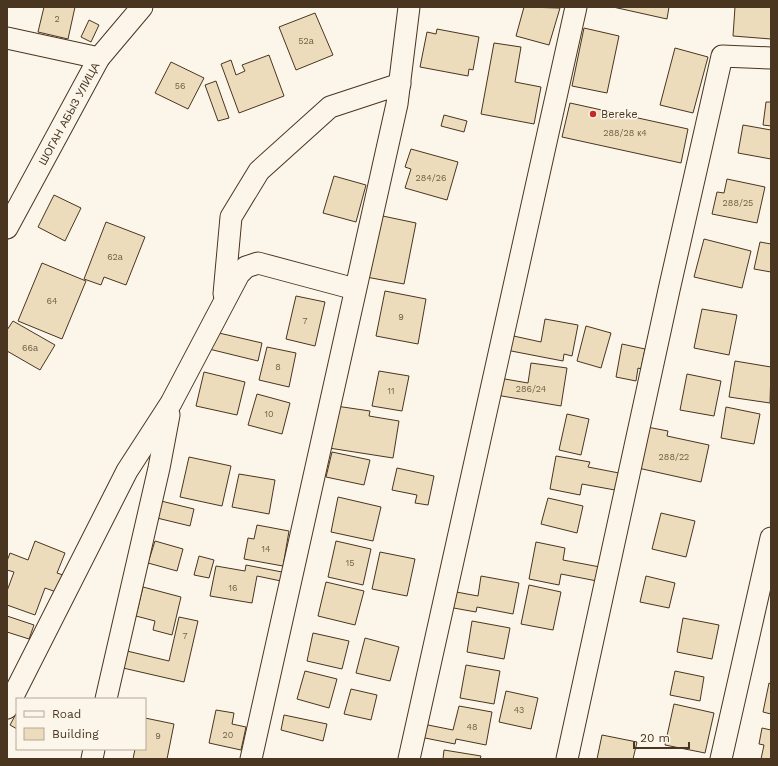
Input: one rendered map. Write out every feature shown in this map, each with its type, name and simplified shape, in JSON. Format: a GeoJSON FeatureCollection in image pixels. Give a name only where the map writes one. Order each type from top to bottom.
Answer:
{"type":"FeatureCollection","features":[{"type":"Feature","properties":{"kind":"street","name":"ШОГАН АБЫЗ УЛИЦА"},"geometry":{"type":"LineString","coordinates":[[7,228],[99,58],[141,7]]}},
{"type":"Feature","properties":{"kind":"street"},"geometry":{"type":"LineString","coordinates":[[251,759],[397,104],[410,7]]}},
{"type":"Feature","properties":{"kind":"street"},"geometry":{"type":"LineString","coordinates":[[409,759],[576,7]]}},
{"type":"Feature","properties":{"kind":"street"},"geometry":{"type":"LineString","coordinates":[[7,38],[99,58]]}},
{"type":"Feature","properties":{"kind":"street"},"geometry":{"type":"LineString","coordinates":[[567,759],[669,290],[722,56],[771,58]]}},
{"type":"Feature","properties":{"kind":"street"},"geometry":{"type":"LineString","coordinates":[[223,305],[231,217],[259,171],[330,108],[400,84]]}},
{"type":"Feature","properties":{"kind":"street"},"geometry":{"type":"LineString","coordinates":[[7,708],[127,472],[171,404],[239,274],[246,267],[258,263],[355,288]]}},
{"type":"Feature","properties":{"kind":"street"},"geometry":{"type":"LineString","coordinates":[[106,698],[159,468],[171,404]]}},
{"type":"Feature","properties":{"kind":"street"},"geometry":{"type":"LineString","coordinates":[[721,759],[771,538]]}},
{"type":"Feature","properties":{"kind":"building"},"geometry":{"type":"Polygon","coordinates":[[[44,7],[75,7],[68,39],[38,32],[44,7]]]}},
{"type":"Feature","properties":{"kind":"building"},"geometry":{"type":"Polygon","coordinates":[[[524,7],[560,8],[549,45],[516,36],[524,7]]]}},
{"type":"Feature","properties":{"kind":"building"},"geometry":{"type":"Polygon","coordinates":[[[613,7],[669,7],[667,19],[613,7]]]}},
{"type":"Feature","properties":{"kind":"building"},"geometry":{"type":"Polygon","coordinates":[[[735,7],[771,7],[771,39],[733,36],[735,7]]]}},
{"type":"Feature","properties":{"kind":"building"},"geometry":{"type":"Polygon","coordinates":[[[315,13],[333,55],[296,70],[279,27],[315,13]]]}},
{"type":"Feature","properties":{"kind":"building"},"geometry":{"type":"Polygon","coordinates":[[[89,20],[99,25],[91,42],[81,37],[89,20]]]}},
{"type":"Feature","properties":{"kind":"building"},"geometry":{"type":"Polygon","coordinates":[[[584,28],[619,36],[607,93],[572,86],[584,28]]]}},
{"type":"Feature","properties":{"kind":"building"},"geometry":{"type":"Polygon","coordinates":[[[437,29],[479,37],[473,70],[469,69],[468,76],[420,67],[427,32],[436,34],[437,29]]]}},
{"type":"Feature","properties":{"kind":"building"},"geometry":{"type":"Polygon","coordinates":[[[494,43],[521,47],[515,82],[541,87],[534,124],[481,114],[494,43]]]}},
{"type":"Feature","properties":{"kind":"building"},"geometry":{"type":"Polygon","coordinates":[[[675,48],[708,57],[693,113],[660,105],[675,48]]]}},
{"type":"Feature","properties":{"kind":"building"},"geometry":{"type":"Polygon","coordinates":[[[269,55],[284,96],[239,113],[221,64],[231,60],[236,75],[245,71],[242,65],[269,55]]]}},
{"type":"Feature","properties":{"kind":"building"},"geometry":{"type":"Polygon","coordinates":[[[171,62],[204,78],[188,109],[155,93],[171,62]]]}},
{"type":"Feature","properties":{"kind":"building"},"geometry":{"type":"Polygon","coordinates":[[[216,81],[229,118],[218,121],[205,85],[216,81]]]}},
{"type":"Feature","properties":{"kind":"building"},"geometry":{"type":"Polygon","coordinates":[[[766,102],[771,102],[771,126],[763,125],[766,102]]]}},
{"type":"Feature","properties":{"kind":"building"},"geometry":{"type":"Polygon","coordinates":[[[570,103],[688,129],[681,163],[562,137],[570,103]]]}},
{"type":"Feature","properties":{"kind":"building"},"geometry":{"type":"Polygon","coordinates":[[[444,115],[467,121],[464,132],[441,126],[444,115]]]}},
{"type":"Feature","properties":{"kind":"building"},"geometry":{"type":"Polygon","coordinates":[[[743,125],[771,130],[771,159],[738,153],[743,125]]]}},
{"type":"Feature","properties":{"kind":"building"},"geometry":{"type":"Polygon","coordinates":[[[411,149],[458,162],[447,200],[405,188],[411,169],[405,167],[411,149]]]}},
{"type":"Feature","properties":{"kind":"building"},"geometry":{"type":"Polygon","coordinates":[[[334,176],[366,185],[356,222],[323,213],[334,176]]]}},
{"type":"Feature","properties":{"kind":"building"},"geometry":{"type":"Polygon","coordinates":[[[727,179],[765,187],[757,223],[712,214],[717,192],[724,193],[727,179]]]}},
{"type":"Feature","properties":{"kind":"building"},"geometry":{"type":"Polygon","coordinates":[[[54,195],[81,208],[65,241],[38,227],[54,195]]]}},
{"type":"Feature","properties":{"kind":"building"},"geometry":{"type":"Polygon","coordinates":[[[378,215],[416,223],[404,284],[366,277],[378,215]]]}},
{"type":"Feature","properties":{"kind":"building"},"geometry":{"type":"Polygon","coordinates":[[[106,222],[145,237],[126,285],[104,277],[101,285],[84,279],[106,222]]]}},
{"type":"Feature","properties":{"kind":"building"},"geometry":{"type":"Polygon","coordinates":[[[704,239],[751,251],[742,288],[694,277],[704,239]]]}},
{"type":"Feature","properties":{"kind":"building"},"geometry":{"type":"Polygon","coordinates":[[[760,242],[771,244],[771,272],[754,269],[760,242]]]}},
{"type":"Feature","properties":{"kind":"building"},"geometry":{"type":"Polygon","coordinates":[[[42,263],[86,281],[62,339],[18,321],[42,263]]]}},
{"type":"Feature","properties":{"kind":"building"},"geometry":{"type":"Polygon","coordinates":[[[385,291],[426,299],[418,344],[376,336],[385,291]]]}},
{"type":"Feature","properties":{"kind":"building"},"geometry":{"type":"Polygon","coordinates":[[[296,296],[325,302],[315,346],[286,339],[296,296]]]}},
{"type":"Feature","properties":{"kind":"building"},"geometry":{"type":"Polygon","coordinates":[[[702,309],[737,315],[729,355],[694,348],[702,309]]]}},
{"type":"Feature","properties":{"kind":"building"},"geometry":{"type":"Polygon","coordinates":[[[545,319],[578,325],[572,356],[564,354],[563,361],[506,350],[509,335],[541,342],[545,319]]]}},
{"type":"Feature","properties":{"kind":"building"},"geometry":{"type":"Polygon","coordinates":[[[13,321],[55,345],[40,370],[7,351],[7,330],[13,321]]]}},
{"type":"Feature","properties":{"kind":"building"},"geometry":{"type":"Polygon","coordinates":[[[586,326],[611,333],[601,368],[577,361],[586,326]]]}},
{"type":"Feature","properties":{"kind":"building"},"geometry":{"type":"Polygon","coordinates":[[[219,333],[262,343],[258,361],[209,349],[219,333]]]}},
{"type":"Feature","properties":{"kind":"building"},"geometry":{"type":"Polygon","coordinates":[[[622,344],[645,349],[641,369],[638,368],[636,381],[616,377],[622,344]]]}},
{"type":"Feature","properties":{"kind":"building"},"geometry":{"type":"Polygon","coordinates":[[[267,347],[296,353],[289,387],[259,380],[267,347]]]}},
{"type":"Feature","properties":{"kind":"building"},"geometry":{"type":"Polygon","coordinates":[[[735,361],[771,367],[770,403],[729,397],[735,361]]]}},
{"type":"Feature","properties":{"kind":"building"},"geometry":{"type":"Polygon","coordinates":[[[531,363],[567,368],[561,406],[496,395],[499,378],[528,383],[531,363]]]}},
{"type":"Feature","properties":{"kind":"building"},"geometry":{"type":"Polygon","coordinates":[[[379,371],[409,376],[402,411],[372,406],[379,371]]]}},
{"type":"Feature","properties":{"kind":"building"},"geometry":{"type":"Polygon","coordinates":[[[204,372],[245,382],[237,415],[196,406],[204,372]]]}},
{"type":"Feature","properties":{"kind":"building"},"geometry":{"type":"Polygon","coordinates":[[[687,374],[721,381],[714,416],[680,410],[687,374]]]}},
{"type":"Feature","properties":{"kind":"building"},"geometry":{"type":"Polygon","coordinates":[[[257,394],[290,403],[282,434],[248,425],[257,394]]]}},
{"type":"Feature","properties":{"kind":"building"},"geometry":{"type":"Polygon","coordinates":[[[336,406],[370,411],[369,416],[399,421],[393,458],[329,448],[336,406]]]}},
{"type":"Feature","properties":{"kind":"building"},"geometry":{"type":"Polygon","coordinates":[[[726,407],[760,414],[754,444],[721,438],[726,407]]]}},
{"type":"Feature","properties":{"kind":"building"},"geometry":{"type":"Polygon","coordinates":[[[567,414],[589,419],[581,455],[559,450],[567,414]]]}},
{"type":"Feature","properties":{"kind":"building"},"geometry":{"type":"Polygon","coordinates":[[[647,427],[668,431],[667,436],[709,445],[701,482],[638,468],[647,427]]]}},
{"type":"Feature","properties":{"kind":"building"},"geometry":{"type":"Polygon","coordinates":[[[332,452],[370,460],[364,485],[326,477],[332,452]]]}},
{"type":"Feature","properties":{"kind":"building"},"geometry":{"type":"Polygon","coordinates":[[[556,456],[590,462],[588,467],[619,473],[615,490],[582,484],[580,495],[550,489],[556,456]]]}},
{"type":"Feature","properties":{"kind":"building"},"geometry":{"type":"Polygon","coordinates":[[[189,457],[231,466],[222,506],[180,497],[189,457]]]}},
{"type":"Feature","properties":{"kind":"building"},"geometry":{"type":"Polygon","coordinates":[[[397,468],[434,476],[428,505],[415,503],[417,495],[392,490],[397,468]]]}},
{"type":"Feature","properties":{"kind":"building"},"geometry":{"type":"Polygon","coordinates":[[[239,474],[275,480],[269,514],[232,507],[239,474]]]}},
{"type":"Feature","properties":{"kind":"building"},"geometry":{"type":"Polygon","coordinates":[[[338,497],[381,507],[373,541],[331,532],[338,497]]]}},
{"type":"Feature","properties":{"kind":"building"},"geometry":{"type":"Polygon","coordinates":[[[548,498],[583,506],[577,533],[541,524],[548,498]]]}},
{"type":"Feature","properties":{"kind":"building"},"geometry":{"type":"Polygon","coordinates":[[[161,501],[194,509],[190,526],[157,518],[161,501]]]}},
{"type":"Feature","properties":{"kind":"building"},"geometry":{"type":"Polygon","coordinates":[[[661,513],[695,521],[686,557],[652,549],[661,513]]]}},
{"type":"Feature","properties":{"kind":"building"},"geometry":{"type":"Polygon","coordinates":[[[257,525],[289,531],[283,566],[244,559],[248,538],[254,539],[257,525]]]}},
{"type":"Feature","properties":{"kind":"building"},"geometry":{"type":"Polygon","coordinates":[[[35,541],[65,553],[57,573],[66,576],[59,593],[45,588],[35,615],[7,605],[7,591],[14,572],[7,570],[7,561],[10,553],[28,560],[35,541]]]}},
{"type":"Feature","properties":{"kind":"building"},"geometry":{"type":"Polygon","coordinates":[[[155,541],[183,549],[177,571],[148,563],[155,541]]]}},
{"type":"Feature","properties":{"kind":"building"},"geometry":{"type":"Polygon","coordinates":[[[336,541],[371,549],[363,585],[328,577],[336,541]]]}},
{"type":"Feature","properties":{"kind":"building"},"geometry":{"type":"Polygon","coordinates":[[[536,542],[565,548],[563,560],[600,567],[597,581],[561,574],[559,585],[529,579],[536,542]]]}},
{"type":"Feature","properties":{"kind":"building"},"geometry":{"type":"Polygon","coordinates":[[[380,552],[415,559],[407,596],[372,589],[380,552]]]}},
{"type":"Feature","properties":{"kind":"building"},"geometry":{"type":"Polygon","coordinates":[[[199,556],[214,560],[209,578],[194,575],[199,556]]]}},
{"type":"Feature","properties":{"kind":"building"},"geometry":{"type":"Polygon","coordinates":[[[246,565],[282,572],[281,581],[257,576],[252,603],[210,596],[216,566],[245,571],[246,565]]]}},
{"type":"Feature","properties":{"kind":"building"},"geometry":{"type":"Polygon","coordinates":[[[481,576],[519,583],[513,614],[477,607],[476,612],[448,607],[451,591],[478,596],[481,576]]]}},
{"type":"Feature","properties":{"kind":"building"},"geometry":{"type":"Polygon","coordinates":[[[646,576],[675,583],[669,608],[640,602],[646,576]]]}},
{"type":"Feature","properties":{"kind":"building"},"geometry":{"type":"Polygon","coordinates":[[[326,582],[364,591],[355,625],[318,616],[326,582]]]}},
{"type":"Feature","properties":{"kind":"building"},"geometry":{"type":"Polygon","coordinates":[[[529,585],[561,592],[553,630],[521,624],[529,585]]]}},
{"type":"Feature","properties":{"kind":"building"},"geometry":{"type":"Polygon","coordinates":[[[143,587],[181,597],[172,635],[153,630],[155,621],[136,616],[143,587]]]}},
{"type":"Feature","properties":{"kind":"building"},"geometry":{"type":"Polygon","coordinates":[[[7,616],[34,625],[29,639],[7,632],[7,616]]]}},
{"type":"Feature","properties":{"kind":"building"},"geometry":{"type":"Polygon","coordinates":[[[179,617],[198,621],[184,682],[123,668],[127,651],[169,661],[179,617]]]}},
{"type":"Feature","properties":{"kind":"building"},"geometry":{"type":"Polygon","coordinates":[[[683,618],[719,625],[712,659],[677,652],[683,618]]]}},
{"type":"Feature","properties":{"kind":"building"},"geometry":{"type":"Polygon","coordinates":[[[472,621],[510,628],[504,659],[467,652],[472,621]]]}},
{"type":"Feature","properties":{"kind":"building"},"geometry":{"type":"Polygon","coordinates":[[[313,633],[349,641],[342,669],[307,661],[313,633]]]}},
{"type":"Feature","properties":{"kind":"building"},"geometry":{"type":"Polygon","coordinates":[[[365,638],[399,647],[390,681],[356,673],[365,638]]]}},
{"type":"Feature","properties":{"kind":"building"},"geometry":{"type":"Polygon","coordinates":[[[466,665],[500,671],[494,704],[460,698],[466,665]]]}},
{"type":"Feature","properties":{"kind":"building"},"geometry":{"type":"Polygon","coordinates":[[[305,671],[337,679],[329,708],[297,699],[305,671]]]}},
{"type":"Feature","properties":{"kind":"building"},"geometry":{"type":"Polygon","coordinates":[[[675,671],[704,677],[700,701],[670,695],[675,671]]]}},
{"type":"Feature","properties":{"kind":"building"},"geometry":{"type":"Polygon","coordinates":[[[769,683],[771,684],[771,714],[763,712],[769,683]]]}},
{"type":"Feature","properties":{"kind":"building"},"geometry":{"type":"Polygon","coordinates":[[[351,689],[377,695],[371,720],[344,714],[351,689]]]}},
{"type":"Feature","properties":{"kind":"building"},"geometry":{"type":"Polygon","coordinates":[[[506,691],[538,698],[531,729],[499,722],[506,691]]]}},
{"type":"Feature","properties":{"kind":"building"},"geometry":{"type":"Polygon","coordinates":[[[674,704],[714,713],[705,753],[665,745],[674,704]]]}},
{"type":"Feature","properties":{"kind":"building"},"geometry":{"type":"Polygon","coordinates":[[[459,706],[492,712],[486,745],[456,739],[455,744],[420,737],[423,724],[453,730],[459,706]]]}},
{"type":"Feature","properties":{"kind":"building"},"geometry":{"type":"Polygon","coordinates":[[[216,710],[234,713],[232,724],[246,727],[241,750],[209,743],[216,710]]]}},
{"type":"Feature","properties":{"kind":"building"},"geometry":{"type":"Polygon","coordinates":[[[16,714],[16,728],[10,725],[16,714]]]}},
{"type":"Feature","properties":{"kind":"building"},"geometry":{"type":"Polygon","coordinates":[[[284,715],[327,724],[323,741],[281,730],[284,715]]]}},
{"type":"Feature","properties":{"kind":"building"},"geometry":{"type":"Polygon","coordinates":[[[146,718],[174,724],[167,759],[133,759],[135,750],[146,750],[146,718]]]}},
{"type":"Feature","properties":{"kind":"building"},"geometry":{"type":"Polygon","coordinates":[[[762,728],[771,730],[771,759],[761,759],[764,745],[759,744],[762,728]]]}},
{"type":"Feature","properties":{"kind":"building"},"geometry":{"type":"Polygon","coordinates":[[[602,735],[637,742],[633,759],[597,759],[602,735]]]}},
{"type":"Feature","properties":{"kind":"building"},"geometry":{"type":"Polygon","coordinates":[[[444,750],[481,756],[480,759],[443,759],[444,750]]]}},
{"type":"Feature","properties":{"kind":"place","name":"Bereke"},"geometry":{"type":"Point","coordinates":[593,114]}}]}
